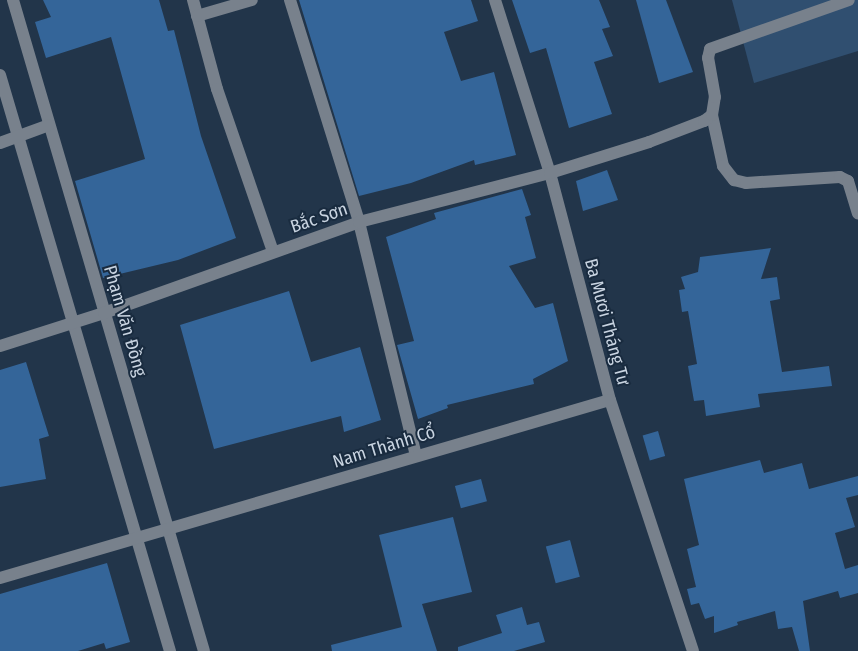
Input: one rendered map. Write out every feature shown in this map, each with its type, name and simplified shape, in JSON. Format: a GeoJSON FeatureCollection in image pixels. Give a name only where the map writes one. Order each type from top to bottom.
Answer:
{"type":"FeatureCollection","features":[{"type":"Feature","properties":{"kind":"street","name":"Phạm Văn Đồng"},"geometry":{"type":"LineString","coordinates":[[13,0],[204,651]]}},
{"type":"Feature","properties":{"kind":"street"},"geometry":{"type":"LineString","coordinates":[[193,0],[217,89],[273,252]]}},
{"type":"Feature","properties":{"kind":"street"},"geometry":{"type":"LineString","coordinates":[[197,16],[252,0]]}},
{"type":"Feature","properties":{"kind":"street"},"geometry":{"type":"LineString","coordinates":[[290,0],[359,222],[416,455]]}},
{"type":"Feature","properties":{"kind":"street","name":"Ba Mươi Tháng Tư"},"geometry":{"type":"LineString","coordinates":[[495,0],[550,173],[610,400],[692,651]]}},
{"type":"Feature","properties":{"kind":"street"},"geometry":{"type":"LineString","coordinates":[[849,0],[710,49],[708,58],[715,97],[712,115],[723,166],[734,180],[746,183],[840,177],[848,181],[858,213]]}},
{"type":"Feature","properties":{"kind":"street"},"geometry":{"type":"LineString","coordinates":[[0,75],[135,540],[170,651]]}},
{"type":"Feature","properties":{"kind":"street","name":"Bắc Sơn"},"geometry":{"type":"LineString","coordinates":[[71,322],[104,313],[359,222],[550,173],[650,142],[712,115]]}},
{"type":"Feature","properties":{"kind":"street"},"geometry":{"type":"LineString","coordinates":[[0,143],[49,125]]}},
{"type":"Feature","properties":{"kind":"street"},"geometry":{"type":"LineString","coordinates":[[0,346],[71,322]]}},
{"type":"Feature","properties":{"kind":"street","name":"Nam Thành Cổ"},"geometry":{"type":"LineString","coordinates":[[135,540],[416,455],[610,400]]}},
{"type":"Feature","properties":{"kind":"street"},"geometry":{"type":"LineString","coordinates":[[0,578],[135,540]]}},
{"type":"Feature","properties":{"kind":"shaded area"},"geometry":{"type":"Polygon","coordinates":[[[732,0],[858,0],[858,51],[754,83],[732,0]]]}},
{"type":"Feature","properties":{"kind":"building"},"geometry":{"type":"Polygon","coordinates":[[[43,0],[159,0],[168,31],[174,30],[201,136],[236,238],[178,260],[103,278],[75,181],[145,159],[111,37],[46,58],[35,22],[51,17],[43,0]]]}},
{"type":"Feature","properties":{"kind":"building"},"geometry":{"type":"Polygon","coordinates":[[[299,0],[471,0],[478,21],[444,32],[461,81],[494,72],[516,155],[475,165],[474,160],[411,183],[359,196],[299,0]]]}},
{"type":"Feature","properties":{"kind":"building"},"geometry":{"type":"Polygon","coordinates":[[[512,0],[599,0],[610,27],[602,29],[613,56],[594,62],[612,114],[569,128],[546,48],[530,53],[512,0]]]}},
{"type":"Feature","properties":{"kind":"building"},"geometry":{"type":"Polygon","coordinates":[[[636,0],[666,0],[693,72],[659,83],[636,0]]]}},
{"type":"Feature","properties":{"kind":"building"},"geometry":{"type":"Polygon","coordinates":[[[607,170],[618,200],[583,211],[576,181],[607,170]]]}},
{"type":"Feature","properties":{"kind":"building"},"geometry":{"type":"Polygon","coordinates":[[[522,189],[531,215],[525,217],[536,258],[509,266],[535,308],[553,303],[568,361],[533,379],[534,384],[447,405],[448,408],[418,419],[397,345],[414,341],[386,237],[436,219],[434,213],[522,189]]]}},
{"type":"Feature","properties":{"kind":"building"},"geometry":{"type":"Polygon","coordinates":[[[771,248],[761,279],[777,277],[780,299],[770,301],[782,372],[829,366],[832,386],[758,394],[760,407],[706,416],[704,400],[694,401],[688,366],[697,364],[688,311],[682,312],[679,290],[685,289],[681,277],[698,272],[700,257],[771,248]]]}},
{"type":"Feature","properties":{"kind":"building"},"geometry":{"type":"Polygon","coordinates":[[[289,291],[311,362],[360,347],[381,420],[344,432],[341,416],[214,449],[180,325],[289,291]]]}},
{"type":"Feature","properties":{"kind":"building"},"geometry":{"type":"Polygon","coordinates":[[[26,362],[49,436],[39,439],[46,479],[0,487],[0,370],[26,362]]]}},
{"type":"Feature","properties":{"kind":"building"},"geometry":{"type":"Polygon","coordinates":[[[658,431],[665,456],[650,460],[643,435],[658,431]]]}},
{"type":"Feature","properties":{"kind":"building"},"geometry":{"type":"Polygon","coordinates":[[[760,460],[764,473],[802,463],[809,489],[858,476],[858,495],[846,498],[855,527],[835,533],[845,569],[858,565],[858,593],[840,598],[838,591],[803,601],[810,651],[799,651],[792,627],[778,629],[775,611],[737,622],[738,625],[714,633],[714,616],[705,619],[699,603],[691,605],[687,589],[696,587],[687,549],[699,545],[684,479],[760,460]]]}},
{"type":"Feature","properties":{"kind":"building"},"geometry":{"type":"Polygon","coordinates":[[[481,479],[487,501],[461,508],[455,486],[481,479]]]}},
{"type":"Feature","properties":{"kind":"building"},"geometry":{"type":"Polygon","coordinates":[[[453,517],[472,592],[422,604],[437,651],[332,651],[331,645],[402,627],[379,535],[453,517]]]}},
{"type":"Feature","properties":{"kind":"building"},"geometry":{"type":"Polygon","coordinates":[[[570,540],[580,577],[556,583],[546,546],[570,540]]]}},
{"type":"Feature","properties":{"kind":"building"},"geometry":{"type":"Polygon","coordinates":[[[107,563],[130,642],[106,649],[104,643],[78,651],[0,651],[0,594],[107,563]]]}},
{"type":"Feature","properties":{"kind":"building"},"geometry":{"type":"Polygon","coordinates":[[[522,607],[527,625],[539,622],[545,642],[514,651],[458,651],[458,647],[502,633],[496,615],[522,607]]]}}]}
